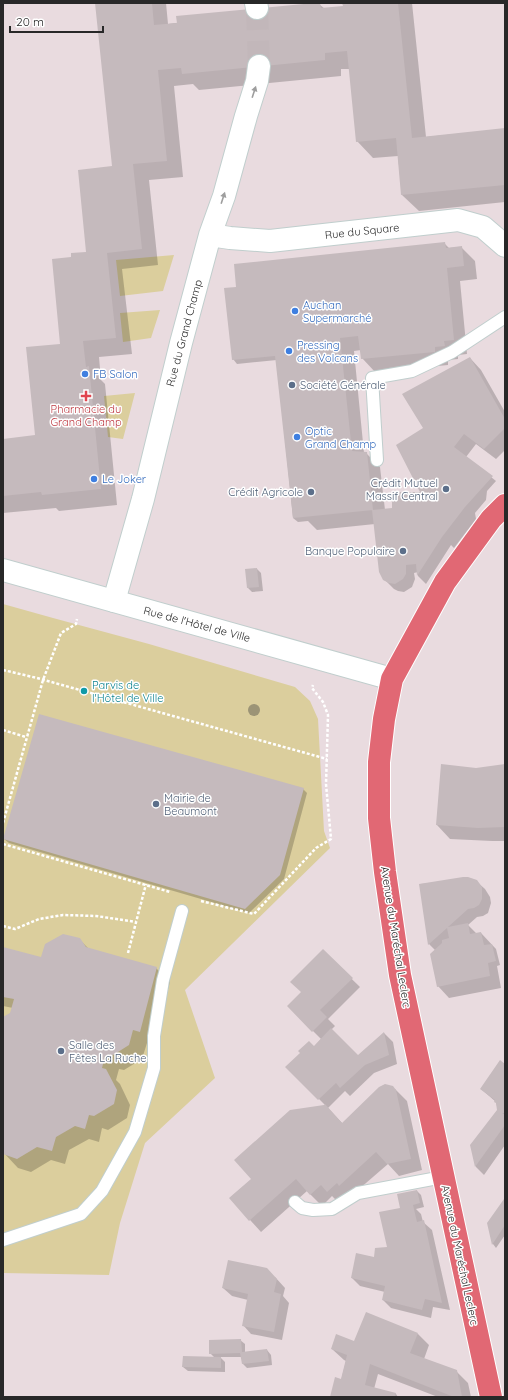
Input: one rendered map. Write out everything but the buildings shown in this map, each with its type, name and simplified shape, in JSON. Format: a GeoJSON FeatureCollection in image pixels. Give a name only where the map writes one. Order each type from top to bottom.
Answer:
{"type":"FeatureCollection","features":[{"type":"Feature","properties":{"kind":"main road","name":"Avenue du Maréchal Leclerc"},"geometry":{"type":"LineString","coordinates":[[491,1397],[400,975],[385,872],[379,818],[379,762],[384,719],[392,679],[445,582],[491,519],[505,505]]}},
{"type":"Feature","properties":{"kind":"street","name":"Rue du Grand Champ"},"geometry":{"type":"LineString","coordinates":[[114,601],[143,499],[181,343],[210,235],[224,196],[257,81],[259,66]]}},
{"type":"Feature","properties":{"kind":"street","name":"Rue du Square"},"geometry":{"type":"LineString","coordinates":[[210,235],[270,241],[458,220],[483,227],[505,246]]}},
{"type":"Feature","properties":{"kind":"street","name":"Rue de l'Hôtel de Ville"},"geometry":{"type":"LineString","coordinates":[[3,570],[392,679]]}},
{"type":"Feature","properties":{"kind":"lane"},"geometry":{"type":"LineString","coordinates":[[377,460],[372,378],[412,371],[452,352],[505,317]]}},
{"type":"Feature","properties":{"kind":"lane"},"geometry":{"type":"LineString","coordinates":[[3,1240],[81,1214],[102,1191],[135,1132],[154,1068],[154,1036],[162,980],[182,911]]}},
{"type":"Feature","properties":{"kind":"lane"},"geometry":{"type":"LineString","coordinates":[[295,1202],[302,1208],[313,1210],[332,1208],[358,1193],[443,1177]]}},
{"type":"Feature","properties":{"kind":"path"},"geometry":{"type":"LineString","coordinates":[[3,823],[43,680],[61,633],[76,624],[84,592]]}},
{"type":"Feature","properties":{"kind":"path"},"geometry":{"type":"LineString","coordinates":[[201,901],[254,914],[316,848],[331,839],[326,784],[328,715],[323,702],[312,688],[319,658]]}},
{"type":"Feature","properties":{"kind":"path"},"geometry":{"type":"LineString","coordinates":[[3,670],[327,759]]}},
{"type":"Feature","properties":{"kind":"path"},"geometry":{"type":"LineString","coordinates":[[3,730],[26,737]]}},
{"type":"Feature","properties":{"kind":"path"},"geometry":{"type":"LineString","coordinates":[[3,844],[146,884],[172,893]]}},
{"type":"Feature","properties":{"kind":"path"},"geometry":{"type":"LineString","coordinates":[[128,953],[146,884]]}},
{"type":"Feature","properties":{"kind":"path"},"geometry":{"type":"LineString","coordinates":[[3,926],[15,929],[39,919],[63,915],[96,916],[136,922]]}},
{"type":"Feature","properties":{"kind":"shaded area"},"geometry":{"type":"Polygon","coordinates":[[[174,255],[163,291],[120,296],[116,260],[174,255]]]}},
{"type":"Feature","properties":{"kind":"shaded area"},"geometry":{"type":"Polygon","coordinates":[[[160,310],[151,338],[123,342],[120,313],[160,310]]]}},
{"type":"Feature","properties":{"kind":"shaded area"},"geometry":{"type":"Polygon","coordinates":[[[135,393],[123,439],[108,437],[104,396],[135,393]]]}},
{"type":"Feature","properties":{"kind":"shaded area"},"geometry":{"type":"Polygon","coordinates":[[[3,604],[149,644],[295,687],[310,701],[318,719],[324,831],[330,848],[185,990],[215,1078],[145,1143],[120,1223],[109,1275],[3,1273],[3,604]]]}},
{"type":"Feature","properties":{"kind":"tunnel"},"geometry":{"type":"LineString","coordinates":[[257,8],[259,66]]}},
{"type":"Feature","properties":{"kind":"place","name":"Auchan Supermarché"},"geometry":{"type":"Point","coordinates":[295,311]}},
{"type":"Feature","properties":{"kind":"place","name":"Pressing des Volcans"},"geometry":{"type":"Point","coordinates":[289,351]}},
{"type":"Feature","properties":{"kind":"place","name":"FB Salon"},"geometry":{"type":"Point","coordinates":[85,374]}},
{"type":"Feature","properties":{"kind":"place","name":"Société Générale"},"geometry":{"type":"Point","coordinates":[292,385]}},
{"type":"Feature","properties":{"kind":"place","name":"Pharmacie du Grand Champ"},"geometry":{"type":"Point","coordinates":[86,396]}},
{"type":"Feature","properties":{"kind":"place","name":"Optic Grand Champ"},"geometry":{"type":"Point","coordinates":[297,437]}},
{"type":"Feature","properties":{"kind":"place","name":"Le Joker"},"geometry":{"type":"Point","coordinates":[94,479]}},
{"type":"Feature","properties":{"kind":"place","name":"Crédit Mutuel Massif Central"},"geometry":{"type":"Point","coordinates":[446,489]}},
{"type":"Feature","properties":{"kind":"place","name":"Crédit Agricole"},"geometry":{"type":"Point","coordinates":[311,492]}},
{"type":"Feature","properties":{"kind":"place","name":"Banque Populaire"},"geometry":{"type":"Point","coordinates":[403,551]}},
{"type":"Feature","properties":{"kind":"place","name":"Parvis de l'Hôtel de Ville"},"geometry":{"type":"Point","coordinates":[84,691]}},
{"type":"Feature","properties":{"kind":"place","name":"Mairie de Beaumont"},"geometry":{"type":"Point","coordinates":[156,804]}},
{"type":"Feature","properties":{"kind":"place","name":"Salle des Fêtes La Ruche"},"geometry":{"type":"Point","coordinates":[61,1051]}}]}
